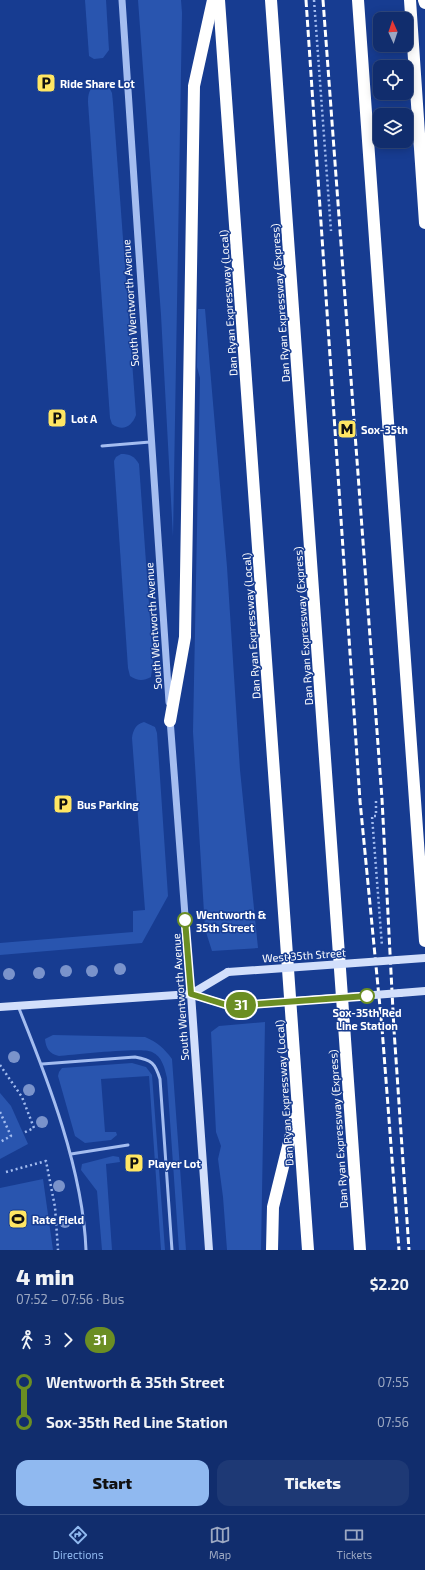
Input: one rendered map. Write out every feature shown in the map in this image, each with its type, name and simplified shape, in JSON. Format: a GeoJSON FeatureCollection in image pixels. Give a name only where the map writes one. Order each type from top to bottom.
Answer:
{"type":"FeatureCollection","features":[{"type":"Feature","properties":{"kind":"highway"},"geometry":{"type":"LineString","coordinates":[[170,721],[185,637],[194,86],[213,0]]}},
{"type":"Feature","properties":{"kind":"highway","name":"Dan Ryan Expressway (Local)"},"geometry":{"type":"LineString","coordinates":[[219,0],[308,1250]]}},
{"type":"Feature","properties":{"kind":"highway","name":"Dan Ryan Expressway (Express)"},"geometry":{"type":"LineString","coordinates":[[271,0],[360,1250]]}},
{"type":"Feature","properties":{"kind":"highway"},"geometry":{"type":"LineString","coordinates":[[358,0],[425,941]]}},
{"type":"Feature","properties":{"kind":"highway"},"geometry":{"type":"LineString","coordinates":[[410,0],[425,223]]}},
{"type":"Feature","properties":{"kind":"highway"},"geometry":{"type":"LineString","coordinates":[[272,1250],[273,1207],[298,1107]]}},
{"type":"Feature","properties":{"kind":"main road","name":"West 35th Street"},"geometry":{"type":"LineString","coordinates":[[191,994],[228,972],[425,958]]}},
{"type":"Feature","properties":{"kind":"main road","name":"West 35th Street"},"geometry":{"type":"LineString","coordinates":[[0,1007],[191,994],[230,1006],[425,991]]}},
{"type":"Feature","properties":{"kind":"main road","name":"South Wentworth Avenue"},"geometry":{"type":"LineString","coordinates":[[191,994],[209,1250]]}},
{"type":"Feature","properties":{"kind":"street","name":"South Wentworth Avenue"},"geometry":{"type":"LineString","coordinates":[[122,0],[150,442],[191,994]]}},
{"type":"Feature","properties":{"kind":"lane"},"geometry":{"type":"LineString","coordinates":[[102,446],[150,442]]}},
{"type":"Feature","properties":{"kind":"lane"},"geometry":{"type":"LineString","coordinates":[[18,1006],[42,1064],[70,1154],[85,1231],[86,1250]]}},
{"type":"Feature","properties":{"kind":"lane"},"geometry":{"type":"LineString","coordinates":[[42,1064],[135,1057],[148,1059],[156,1066],[160,1079],[172,1250]]}},
{"type":"Feature","properties":{"kind":"lane"},"geometry":{"type":"LineString","coordinates":[[70,1154],[128,1145]]}},
{"type":"Feature","properties":{"kind":"path"},"geometry":{"type":"LineString","coordinates":[[314,0],[331,231]]}},
{"type":"Feature","properties":{"kind":"path"},"geometry":{"type":"LineString","coordinates":[[376,801],[376,816],[372,816],[382,946]]}},
{"type":"Feature","properties":{"kind":"path"},"geometry":{"type":"LineString","coordinates":[[0,1065],[22,1096],[34,1128],[23,1133]]}},
{"type":"Feature","properties":{"kind":"path"},"geometry":{"type":"LineString","coordinates":[[0,1112],[11,1136],[0,1142]]}},
{"type":"Feature","properties":{"kind":"path"},"geometry":{"type":"LineString","coordinates":[[6,1172],[46,1161],[55,1207],[58,1250]]}},
{"type":"Feature","properties":{"kind":"shaded area"},"geometry":{"type":"Polygon","coordinates":[[[85,0],[106,0],[109,50],[103,58],[94,59],[89,56],[85,0]]]}},
{"type":"Feature","properties":{"kind":"shaded area"},"geometry":{"type":"Polygon","coordinates":[[[138,0],[181,0],[182,13],[173,537],[161,315],[138,0]]]}},
{"type":"Feature","properties":{"kind":"shaded area"},"geometry":{"type":"Polygon","coordinates":[[[96,85],[109,87],[112,93],[113,103],[136,415],[130,425],[123,428],[112,424],[110,418],[88,102],[89,92],[96,85]]]}},
{"type":"Feature","properties":{"kind":"shaded area"},"geometry":{"type":"Polygon","coordinates":[[[198,309],[205,309],[227,567],[240,770],[258,948],[212,951],[205,929],[193,732],[200,378],[197,367],[198,309]]]}},
{"type":"Feature","properties":{"kind":"shaded area"},"geometry":{"type":"Polygon","coordinates":[[[121,454],[132,456],[139,464],[153,661],[151,677],[143,680],[138,680],[130,676],[128,668],[114,461],[116,457],[121,454]]]}},
{"type":"Feature","properties":{"kind":"shaded area"},"geometry":{"type":"Polygon","coordinates":[[[144,722],[155,727],[157,733],[168,896],[142,943],[0,955],[0,943],[133,932],[133,911],[145,910],[132,738],[135,728],[144,722]]]}},
{"type":"Feature","properties":{"kind":"shaded area"},"geometry":{"type":"Polygon","coordinates":[[[265,1022],[261,1250],[227,1250],[223,1197],[218,1159],[221,1146],[216,1132],[211,1032],[219,1026],[265,1022]]]}},
{"type":"Feature","properties":{"kind":"shaded area"},"geometry":{"type":"Polygon","coordinates":[[[53,1035],[145,1037],[160,1046],[172,1059],[186,1250],[179,1250],[167,1078],[161,1060],[152,1052],[135,1050],[59,1056],[50,1052],[46,1045],[45,1039],[53,1035]]]}},
{"type":"Feature","properties":{"kind":"shaded area"},"geometry":{"type":"Polygon","coordinates":[[[132,1063],[146,1067],[152,1075],[165,1250],[161,1250],[149,1076],[101,1079],[105,1132],[116,1132],[117,1135],[111,1140],[85,1143],[75,1136],[58,1076],[62,1068],[132,1063]]]}},
{"type":"Feature","properties":{"kind":"shaded area"},"geometry":{"type":"Polygon","coordinates":[[[0,1093],[11,1106],[28,1144],[0,1159],[0,1093]]]}},
{"type":"Feature","properties":{"kind":"shaded area"},"geometry":{"type":"Polygon","coordinates":[[[113,1156],[119,1157],[120,1162],[106,1164],[112,1250],[102,1250],[97,1191],[81,1170],[82,1164],[113,1156]]]}},
{"type":"Feature","properties":{"kind":"shaded area","name":"Rate Field"},"geometry":{"type":"Polygon","coordinates":[[[43,1179],[53,1250],[0,1250],[0,1188],[43,1179]]]}},
{"type":"Feature","properties":{"kind":"railway"},"geometry":{"type":"LineString","coordinates":[[306,0],[360,801],[382,1028],[399,1250]]}},
{"type":"Feature","properties":{"kind":"railway"},"geometry":{"type":"LineString","coordinates":[[323,0],[382,799],[394,1030],[409,1250]]}},
{"type":"Feature","properties":{"kind":"bus line","name":"31"},"geometry":{"type":"LineString","coordinates":[[185,920],[191,994],[230,1006],[367,996]]}},
{"type":"Feature","properties":{"kind":"place","name":"Ride Share Lot"},"geometry":{"type":"Point","coordinates":[46,83]}},
{"type":"Feature","properties":{"kind":"place","name":"Lot A"},"geometry":{"type":"Point","coordinates":[57,418]}},
{"type":"Feature","properties":{"kind":"place","name":"Sox-35th"},"geometry":{"type":"Point","coordinates":[347,429]}},
{"type":"Feature","properties":{"kind":"place","name":"Bus Parking"},"geometry":{"type":"Point","coordinates":[63,804]}},
{"type":"Feature","properties":{"kind":"place","name":"Wentworth & 35th Street"},"geometry":{"type":"Point","coordinates":[185,920]}},
{"type":"Feature","properties":{"kind":"place","name":"Sox-35th Red Line Station"},"geometry":{"type":"Point","coordinates":[367,996]}},
{"type":"Feature","properties":{"kind":"place","name":"Player Lot"},"geometry":{"type":"Point","coordinates":[134,1163]}},
{"type":"Feature","properties":{"kind":"place","name":"Rate Field"},"geometry":{"type":"Point","coordinates":[18,1219]}}]}
